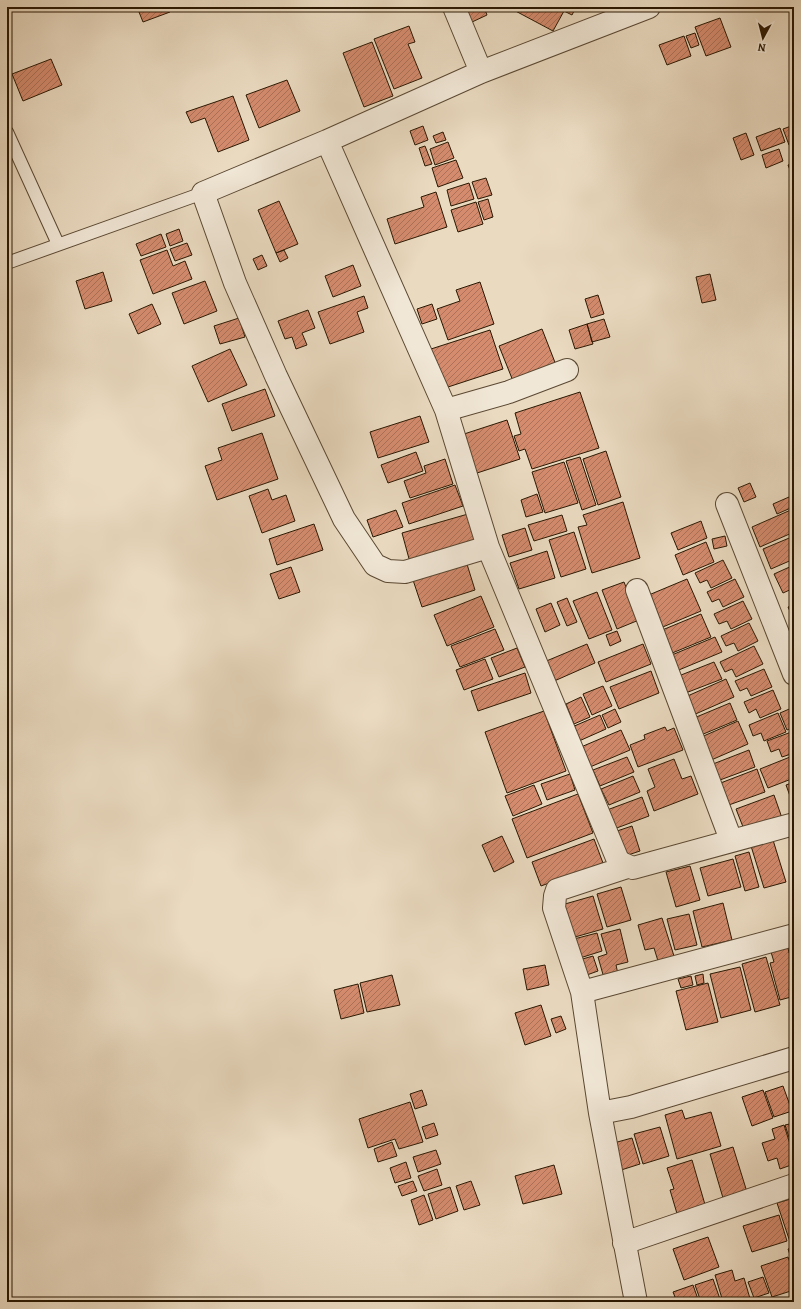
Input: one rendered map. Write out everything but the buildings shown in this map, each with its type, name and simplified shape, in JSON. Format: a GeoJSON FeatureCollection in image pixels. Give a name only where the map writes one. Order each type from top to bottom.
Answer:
{"type":"FeatureCollection","features":[{"type":"Feature","properties":{"kind":"street"},"geometry":{"type":"LineString","coordinates":[[454,7],[481,72]]}},
{"type":"Feature","properties":{"kind":"street"},"geometry":{"type":"LineString","coordinates":[[488,547],[405,572],[388,571],[375,565],[344,519],[276,376],[235,283],[203,193],[327,141],[605,15],[649,7]]}},
{"type":"Feature","properties":{"kind":"street"},"geometry":{"type":"LineString","coordinates":[[327,141],[446,410],[488,547],[617,858],[627,867],[633,868],[794,824]]}},
{"type":"Feature","properties":{"kind":"street"},"geometry":{"type":"LineString","coordinates":[[446,410],[509,392],[567,370]]}},
{"type":"Feature","properties":{"kind":"street"},"geometry":{"type":"LineString","coordinates":[[727,504],[794,674]]}},
{"type":"Feature","properties":{"kind":"street"},"geometry":{"type":"LineString","coordinates":[[637,590],[731,840]]}},
{"type":"Feature","properties":{"kind":"street"},"geometry":{"type":"LineString","coordinates":[[627,867],[558,890],[555,896],[554,908],[582,992],[600,1113],[636,1302]]}},
{"type":"Feature","properties":{"kind":"street"},"geometry":{"type":"LineString","coordinates":[[582,992],[794,935]]}},
{"type":"Feature","properties":{"kind":"street"},"geometry":{"type":"LineString","coordinates":[[600,1113],[631,1107],[794,1058]]}},
{"type":"Feature","properties":{"kind":"street"},"geometry":{"type":"LineString","coordinates":[[624,1244],[794,1185]]}},
{"type":"Feature","properties":{"kind":"lane"},"geometry":{"type":"LineString","coordinates":[[7,132],[58,244]]}},
{"type":"Feature","properties":{"kind":"lane"},"geometry":{"type":"LineString","coordinates":[[7,263],[203,193]]}}]}
